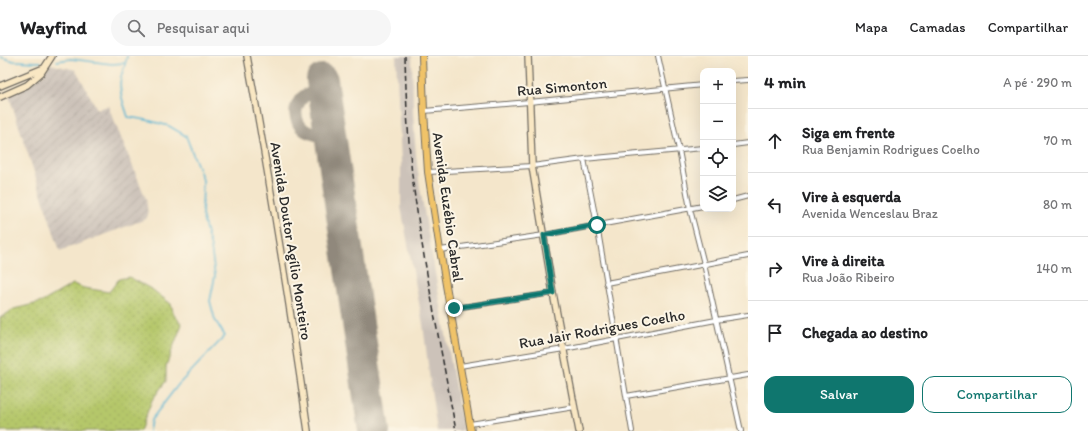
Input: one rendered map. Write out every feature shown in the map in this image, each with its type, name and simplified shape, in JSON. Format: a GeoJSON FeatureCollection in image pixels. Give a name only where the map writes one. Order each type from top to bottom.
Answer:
{"type":"FeatureCollection","features":[{"type":"Feature","properties":{"kind":"main road","name":"Avenida Euzébio Cabral"},"geometry":{"type":"LineString","coordinates":[[422,56],[428,172],[449,309],[471,431]]}},
{"type":"Feature","properties":{"kind":"street"},"geometry":{"type":"LineString","coordinates":[[0,97],[27,85],[41,74],[52,56]]}},
{"type":"Feature","properties":{"kind":"street","name":"Avenida Doutor Agílio Monteiro"},"geometry":{"type":"LineString","coordinates":[[247,56],[272,196],[308,431]]}},
{"type":"Feature","properties":{"kind":"street"},"geometry":{"type":"LineString","coordinates":[[528,56],[532,166],[578,431]]}},
{"type":"Feature","properties":{"kind":"street"},"geometry":{"type":"LineString","coordinates":[[658,56],[679,150],[690,209],[704,264],[741,431]]}},
{"type":"Feature","properties":{"kind":"street"},"geometry":{"type":"LineString","coordinates":[[0,86],[45,68]]}},
{"type":"Feature","properties":{"kind":"street"},"geometry":{"type":"LineString","coordinates":[[736,81],[748,80]]}},
{"type":"Feature","properties":{"kind":"street","name":"Rua Simonton"},"geometry":{"type":"LineString","coordinates":[[424,111],[700,85]]}},
{"type":"Feature","properties":{"kind":"street"},"geometry":{"type":"LineString","coordinates":[[736,145],[748,143]]}},
{"type":"Feature","properties":{"kind":"street"},"geometry":{"type":"LineString","coordinates":[[428,172],[532,166],[584,159],[700,148]]}},
{"type":"Feature","properties":{"kind":"street"},"geometry":{"type":"LineString","coordinates":[[584,159],[597,225],[632,431]]}},
{"type":"Feature","properties":{"kind":"street"},"geometry":{"type":"LineString","coordinates":[[736,199],[748,196]]}},
{"type":"Feature","properties":{"kind":"street"},"geometry":{"type":"LineString","coordinates":[[440,250],[544,235],[700,207]]}},
{"type":"Feature","properties":{"kind":"street"},"geometry":{"type":"LineString","coordinates":[[606,283],[748,256]]}},
{"type":"Feature","properties":{"kind":"street"},"geometry":{"type":"LineString","coordinates":[[449,309],[553,293]]}},
{"type":"Feature","properties":{"kind":"street","name":"Rua Jair Rodrigues Coelho"},"geometry":{"type":"LineString","coordinates":[[460,366],[564,349],[748,315]]}},
{"type":"Feature","properties":{"kind":"street"},"geometry":{"type":"LineString","coordinates":[[626,396],[729,377],[748,375]]}},
{"type":"Feature","properties":{"kind":"street"},"geometry":{"type":"LineString","coordinates":[[470,424],[575,407]]}},
{"type":"Feature","properties":{"kind":"shaded area"},"geometry":{"type":"Polygon","coordinates":[[[396,56],[412,56],[413,113],[420,188],[463,431],[437,431],[423,324],[401,207],[401,162],[396,56]]]}},
{"type":"Feature","properties":{"kind":"shaded area"},"geometry":{"type":"Polygon","coordinates":[[[50,64],[76,70],[97,109],[108,106],[146,199],[148,215],[146,219],[60,251],[9,96],[43,75],[50,64]]]}},
{"type":"Feature","properties":{"kind":"green space"},"geometry":{"type":"Polygon","coordinates":[[[129,277],[153,290],[171,304],[174,315],[182,324],[166,366],[166,381],[152,400],[140,431],[0,431],[0,318],[14,309],[42,302],[73,284],[84,288],[109,292],[119,279],[129,277]]]}},
{"type":"Feature","properties":{"kind":"waterway"},"geometry":{"type":"LineString","coordinates":[[127,56],[121,77],[120,87],[128,117],[169,126],[186,136],[203,180],[202,215],[211,248],[215,276],[210,301],[215,320],[225,336],[178,385],[151,420],[149,431]]}},
{"type":"Feature","properties":{"kind":"waterway"},"geometry":{"type":"LineString","coordinates":[[0,57],[14,61],[41,62]]}},
{"type":"Feature","properties":{"kind":"waterway"},"geometry":{"type":"LineString","coordinates":[[57,61],[71,59],[112,64],[125,63]]}},
{"type":"Feature","properties":{"kind":"taxiway"},"geometry":{"type":"LineString","coordinates":[[324,92],[312,93],[303,97],[300,100],[296,115],[298,123],[303,129],[323,138],[333,150]]}},
{"type":"Feature","properties":{"kind":"runway"},"geometry":{"type":"LineString","coordinates":[[322,80],[374,431]]}},
{"type":"Feature","properties":{"kind":"railway"},"geometry":{"type":"LineString","coordinates":[[405,56],[410,151],[417,214],[456,431]]}},
{"type":"Feature","properties":{"kind":"route"},"geometry":{"type":"LineString","coordinates":[[454,308],[553,293],[544,235],[597,225]]}}]}
